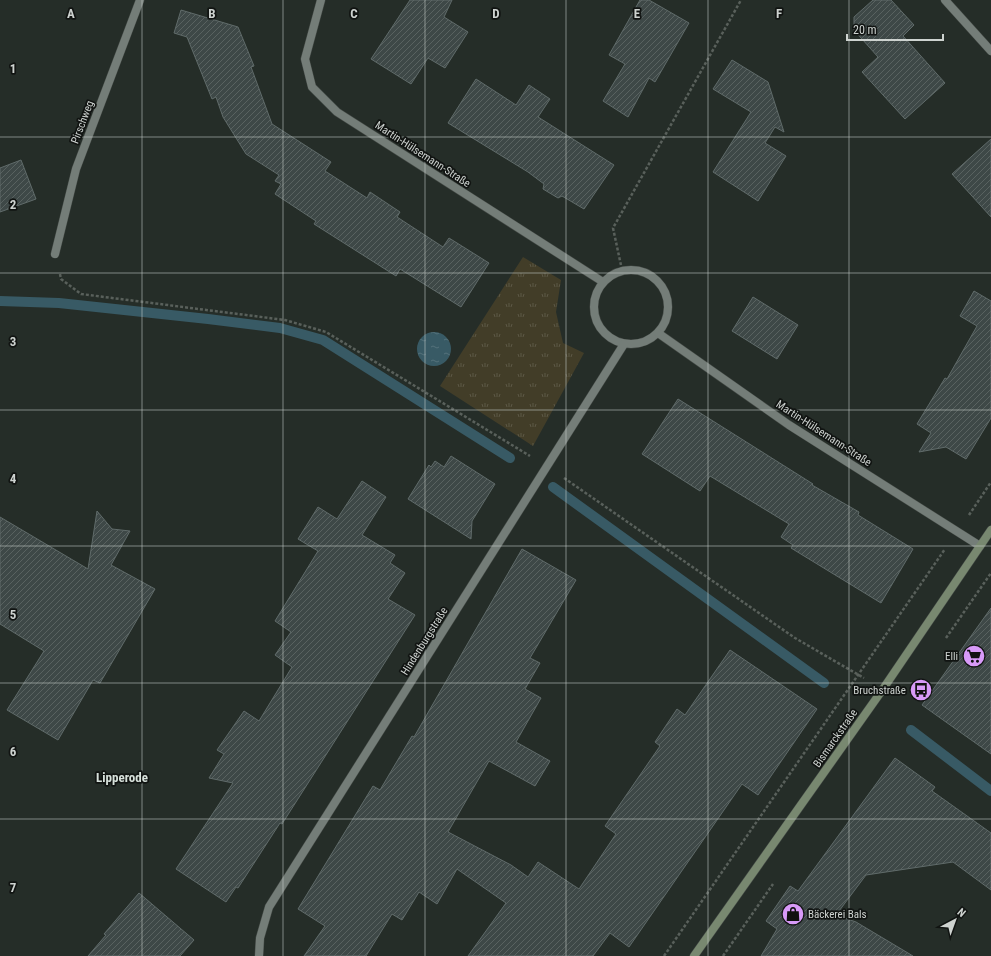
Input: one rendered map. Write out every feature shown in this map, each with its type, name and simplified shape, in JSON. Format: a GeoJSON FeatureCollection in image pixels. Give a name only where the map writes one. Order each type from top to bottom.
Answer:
{"type":"FeatureCollection","features":[{"type":"Feature","properties":{"kind":"main road","name":"Bismarckstraße"},"geometry":{"type":"LineString","coordinates":[[694,956],[883,689],[991,530]]}},
{"type":"Feature","properties":{"kind":"street","name":"Pirschweg"},"geometry":{"type":"LineString","coordinates":[[54,254],[76,169],[140,0]]}},
{"type":"Feature","properties":{"kind":"street","name":"Martin-Hülsemann-Straße"},"geometry":{"type":"LineString","coordinates":[[321,0],[304,59],[312,87],[337,112],[603,282]]}},
{"type":"Feature","properties":{"kind":"street"},"geometry":{"type":"LineString","coordinates":[[945,0],[991,51]]}},
{"type":"Feature","properties":{"kind":"street"},"geometry":{"type":"LineString","coordinates":[[634,269],[646,273],[656,279],[664,288],[668,300],[669,312],[665,324],[658,333],[648,341],[636,344],[624,344],[612,339],[602,330],[596,319],[594,306],[596,293],[603,282],[622,270],[634,269]]}},
{"type":"Feature","properties":{"kind":"street","name":"Martin-Hülsemann-Straße"},"geometry":{"type":"LineString","coordinates":[[658,333],[789,425],[980,546]]}},
{"type":"Feature","properties":{"kind":"street","name":"Hindenburgstraße"},"geometry":{"type":"LineString","coordinates":[[259,956],[260,938],[269,907],[624,344]]}},
{"type":"Feature","properties":{"kind":"path"},"geometry":{"type":"LineString","coordinates":[[622,270],[613,228],[740,0]]}},
{"type":"Feature","properties":{"kind":"path"},"geometry":{"type":"LineString","coordinates":[[54,254],[61,279],[81,294],[285,320],[326,332],[512,446],[548,466],[795,638],[883,689]]}},
{"type":"Feature","properties":{"kind":"path"},"geometry":{"type":"LineString","coordinates":[[664,956],[991,482]]}},
{"type":"Feature","properties":{"kind":"green space"},"geometry":{"type":"Polygon","coordinates":[[[523,257],[561,280],[556,312],[563,343],[584,353],[533,446],[440,386],[523,257]]]}},
{"type":"Feature","properties":{"kind":"water"},"geometry":{"type":"Polygon","coordinates":[[[431,332],[437,332],[441,333],[448,339],[451,349],[450,356],[444,363],[437,366],[431,366],[427,365],[420,359],[417,352],[417,346],[418,342],[424,335],[431,332]]]}},
{"type":"Feature","properties":{"kind":"building"},"geometry":{"type":"Polygon","coordinates":[[[410,0],[452,0],[444,17],[468,32],[445,68],[428,58],[411,84],[371,59],[410,0]]]}},
{"type":"Feature","properties":{"kind":"building"},"geometry":{"type":"Polygon","coordinates":[[[640,0],[649,0],[689,23],[655,82],[649,78],[628,117],[603,101],[625,64],[609,55],[640,0]]]}},
{"type":"Feature","properties":{"kind":"building"},"geometry":{"type":"Polygon","coordinates":[[[873,0],[891,0],[914,25],[903,36],[945,83],[905,119],[862,72],[878,57],[854,30],[854,17],[873,0]]]}},
{"type":"Feature","properties":{"kind":"building"},"geometry":{"type":"Polygon","coordinates":[[[181,10],[238,27],[254,66],[251,67],[272,124],[331,162],[325,171],[367,198],[370,192],[400,212],[397,217],[443,247],[449,238],[489,263],[461,307],[400,269],[396,276],[314,224],[316,221],[275,194],[281,184],[275,181],[279,175],[246,154],[223,117],[216,97],[212,99],[187,37],[174,33],[181,10]]]}},
{"type":"Feature","properties":{"kind":"building"},"geometry":{"type":"Polygon","coordinates":[[[732,60],[768,82],[784,132],[775,127],[765,143],[786,156],[758,201],[713,172],[751,112],[713,89],[732,60]]]}},
{"type":"Feature","properties":{"kind":"building"},"geometry":{"type":"Polygon","coordinates":[[[476,79],[516,105],[529,85],[550,99],[538,117],[614,165],[584,209],[562,196],[558,198],[543,189],[544,184],[528,172],[448,123],[476,79]]]}},
{"type":"Feature","properties":{"kind":"building"},"geometry":{"type":"Polygon","coordinates":[[[991,139],[991,217],[952,174],[991,139]]]}},
{"type":"Feature","properties":{"kind":"building"},"geometry":{"type":"Polygon","coordinates":[[[21,160],[36,199],[0,212],[0,168],[21,160]]]}},
{"type":"Feature","properties":{"kind":"building"},"geometry":{"type":"Polygon","coordinates":[[[974,291],[991,301],[991,418],[966,459],[946,447],[919,452],[931,433],[917,424],[945,378],[947,379],[977,326],[960,316],[974,291]]]}},
{"type":"Feature","properties":{"kind":"building"},"geometry":{"type":"Polygon","coordinates":[[[753,297],[798,325],[777,359],[732,331],[753,297]]]}},
{"type":"Feature","properties":{"kind":"building"},"geometry":{"type":"Polygon","coordinates":[[[678,399],[813,484],[812,485],[859,512],[858,515],[913,549],[881,603],[791,548],[793,545],[781,537],[789,524],[710,476],[700,491],[642,454],[678,399]]]}},
{"type":"Feature","properties":{"kind":"building"},"geometry":{"type":"Polygon","coordinates":[[[451,456],[495,484],[472,521],[471,539],[408,499],[429,465],[431,467],[435,461],[444,467],[451,456]]]}},
{"type":"Feature","properties":{"kind":"building"},"geometry":{"type":"Polygon","coordinates":[[[362,481],[386,497],[362,535],[395,555],[390,563],[405,573],[388,599],[415,615],[282,824],[280,823],[238,888],[236,887],[226,902],[176,869],[233,783],[209,778],[224,754],[217,750],[244,711],[259,721],[292,667],[275,655],[291,632],[275,621],[318,551],[298,539],[318,507],[337,519],[362,481]]]}},
{"type":"Feature","properties":{"kind":"building"},"geometry":{"type":"Polygon","coordinates":[[[97,511],[112,529],[130,531],[111,565],[155,589],[100,683],[93,680],[58,740],[7,710],[44,651],[0,624],[0,517],[88,569],[97,511]]]}},
{"type":"Feature","properties":{"kind":"building"},"geometry":{"type":"Polygon","coordinates":[[[522,549],[576,580],[530,658],[540,663],[525,689],[541,698],[516,742],[550,761],[535,786],[489,761],[448,832],[511,865],[528,877],[538,862],[579,889],[616,834],[605,826],[660,746],[655,742],[677,709],[685,715],[730,650],[817,709],[758,795],[742,784],[629,947],[610,933],[593,956],[468,956],[506,903],[457,869],[437,904],[419,892],[402,920],[392,914],[366,956],[304,956],[325,926],[298,909],[373,786],[380,790],[412,736],[414,737],[522,549]]]}},
{"type":"Feature","properties":{"kind":"building","name":"Elli"},"geometry":{"type":"Polygon","coordinates":[[[991,608],[991,754],[922,705],[991,608]]]}},
{"type":"Feature","properties":{"kind":"building"},"geometry":{"type":"Polygon","coordinates":[[[895,758],[935,787],[932,791],[991,833],[991,890],[953,862],[866,875],[836,915],[856,922],[913,956],[761,956],[777,929],[766,921],[790,886],[798,891],[895,758]]]}},
{"type":"Feature","properties":{"kind":"building"},"geometry":{"type":"Polygon","coordinates":[[[139,893],[194,940],[180,956],[88,956],[106,935],[104,934],[139,893]]]}},
{"type":"Feature","properties":{"kind":"waterway"},"geometry":{"type":"LineString","coordinates":[[0,301],[59,303],[208,319],[280,328],[323,340],[510,458]]}},
{"type":"Feature","properties":{"kind":"waterway"},"geometry":{"type":"LineString","coordinates":[[553,487],[824,683]]}},
{"type":"Feature","properties":{"kind":"waterway"},"geometry":{"type":"LineString","coordinates":[[911,730],[991,791]]}},
{"type":"Feature","properties":{"kind":"place","name":"Elli"},"geometry":{"type":"Point","coordinates":[974,656]}},
{"type":"Feature","properties":{"kind":"place","name":"Bruchstraße"},"geometry":{"type":"Point","coordinates":[921,690]}},
{"type":"Feature","properties":{"kind":"place","name":"Bäckerei Bals"},"geometry":{"type":"Point","coordinates":[793,914]}},
{"type":"Feature","properties":{"kind":"district","name":"Lipperode"},"geometry":{"type":"Point","coordinates":[122,777]}}]}
